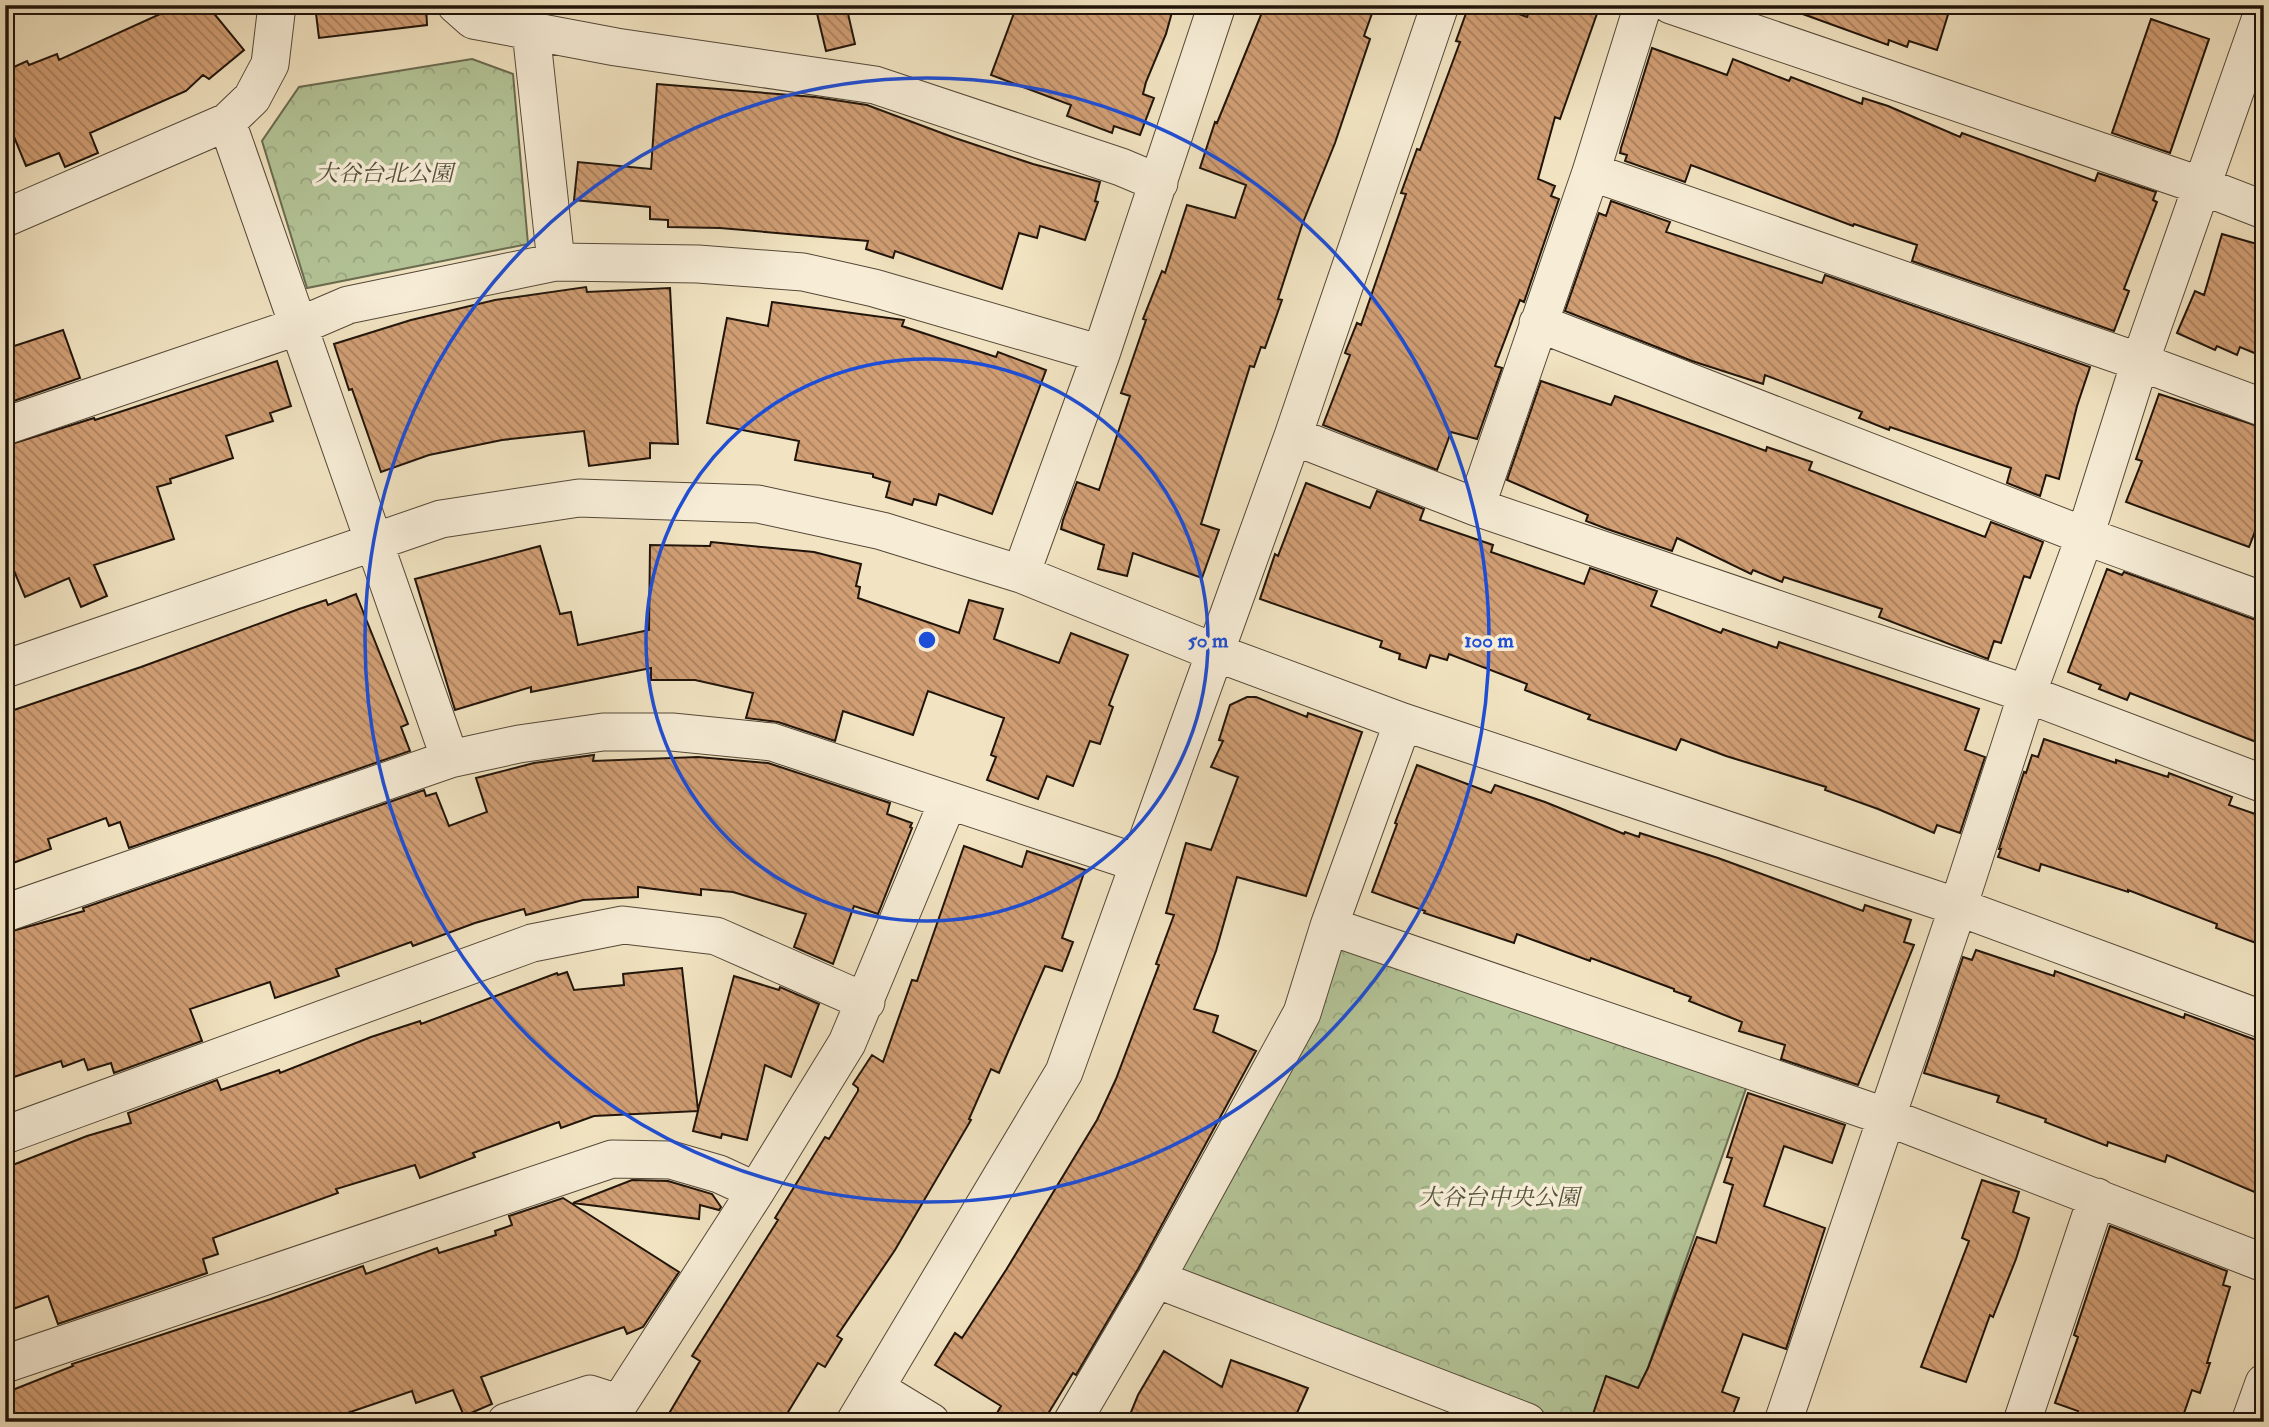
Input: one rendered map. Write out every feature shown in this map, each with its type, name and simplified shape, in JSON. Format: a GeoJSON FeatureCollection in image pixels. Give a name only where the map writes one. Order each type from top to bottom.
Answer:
{"type":"FeatureCollection","features":[{"type":"Feature","properties":{"kind":"street"},"geometry":{"type":"LineString","coordinates":[[5,218],[227,122],[252,99],[270,64],[277,5]]}},
{"type":"Feature","properties":{"kind":"street"},"geometry":{"type":"LineString","coordinates":[[456,5],[472,20],[616,47],[875,85],[1121,167],[1159,183]]}},
{"type":"Feature","properties":{"kind":"street"},"geometry":{"type":"LineString","coordinates":[[1021,575],[1101,354],[1217,5]]}},
{"type":"Feature","properties":{"kind":"street"},"geometry":{"type":"LineString","coordinates":[[855,1422],[1064,1072],[1293,436],[1440,5]]}},
{"type":"Feature","properties":{"kind":"street"},"geometry":{"type":"LineString","coordinates":[[1476,507],[1591,172],[1643,5]]}},
{"type":"Feature","properties":{"kind":"street"},"geometry":{"type":"LineString","coordinates":[[1671,5],[2264,210]]}},
{"type":"Feature","properties":{"kind":"street"},"geometry":{"type":"LineString","coordinates":[[1783,1422],[1958,907],[2027,694],[2085,536],[2140,362],[2202,187],[2256,11]]}},
{"type":"Feature","properties":{"kind":"street"},"geometry":{"type":"LineString","coordinates":[[531,31],[556,262]]}},
{"type":"Feature","properties":{"kind":"street"},"geometry":{"type":"LineString","coordinates":[[227,122],[450,760]]}},
{"type":"Feature","properties":{"kind":"street"},"geometry":{"type":"LineString","coordinates":[[1591,172],[2140,362],[2264,408]]}},
{"type":"Feature","properties":{"kind":"street"},"geometry":{"type":"LineString","coordinates":[[5,426],[299,326],[348,305],[556,262],[698,264],[803,272],[874,288],[1101,354]]}},
{"type":"Feature","properties":{"kind":"street"},"geometry":{"type":"LineString","coordinates":[[1538,323],[2085,536],[2264,601]]}},
{"type":"Feature","properties":{"kind":"street"},"geometry":{"type":"LineString","coordinates":[[1293,436],[1476,507],[2027,694],[2264,784]]}},
{"type":"Feature","properties":{"kind":"street"},"geometry":{"type":"LineString","coordinates":[[5,669],[441,519],[579,498],[758,504],[882,531],[1021,575],[1214,652],[1403,722],[1958,907],[2264,1020]]}},
{"type":"Feature","properties":{"kind":"street"},"geometry":{"type":"LineString","coordinates":[[1072,1422],[1156,1279],[1302,1013],[1329,926],[1403,722]]}},
{"type":"Feature","properties":{"kind":"street"},"geometry":{"type":"LineString","coordinates":[[5,913],[450,760],[519,744],[603,732],[672,732],[772,743],[1138,863]]}},
{"type":"Feature","properties":{"kind":"street"},"geometry":{"type":"LineString","coordinates":[[506,1422],[590,1394],[613,1412],[756,1191],[847,1043],[948,801]]}},
{"type":"Feature","properties":{"kind":"street"},"geometry":{"type":"LineString","coordinates":[[5,1135],[532,943],[623,925],[716,936],[866,1002]]}},
{"type":"Feature","properties":{"kind":"street"},"geometry":{"type":"LineString","coordinates":[[1329,926],[1887,1118],[2264,1263]]}},
{"type":"Feature","properties":{"kind":"street"},"geometry":{"type":"LineString","coordinates":[[5,1364],[612,1159],[671,1160],[719,1174],[756,1191]]}},
{"type":"Feature","properties":{"kind":"street"},"geometry":{"type":"LineString","coordinates":[[2022,1422],[2097,1197]]}},
{"type":"Feature","properties":{"kind":"street"},"geometry":{"type":"LineString","coordinates":[[1156,1279],[1527,1422]]}},
{"type":"Feature","properties":{"kind":"street"},"geometry":{"type":"LineString","coordinates":[[2250,1422],[2264,1383]]}},
{"type":"Feature","properties":{"kind":"street"},"geometry":{"type":"LineString","coordinates":[[875,1388],[931,1422]]}},
{"type":"Feature","properties":{"kind":"green space","name":"大谷台北公園"},"geometry":{"type":"Polygon","coordinates":[[[472,59],[513,74],[528,244],[307,288],[262,141],[299,87],[472,59]]]}},
{"type":"Feature","properties":{"kind":"green space","name":"大谷台中央公園"},"geometry":{"type":"Polygon","coordinates":[[[1333,933],[1750,1077],[1629,1422],[1541,1422],[1164,1275],[1333,933]]]}},
{"type":"Feature","properties":{"kind":"building"},"geometry":{"type":"Polygon","coordinates":[[[180,5],[207,5],[244,50],[209,79],[203,75],[186,91],[90,133],[98,153],[65,167],[59,153],[26,166],[5,115],[5,71],[27,61],[29,65],[57,54],[59,60],[180,5]]]}},
{"type":"Feature","properties":{"kind":"building"},"geometry":{"type":"Polygon","coordinates":[[[315,5],[426,5],[427,25],[319,38],[315,5]]]}},
{"type":"Feature","properties":{"kind":"building"},"geometry":{"type":"Polygon","coordinates":[[[815,5],[846,5],[855,44],[826,51],[815,5]]]}},
{"type":"Feature","properties":{"kind":"building"},"geometry":{"type":"Polygon","coordinates":[[[1017,5],[1174,5],[1166,34],[1146,82],[1143,94],[1154,98],[1140,135],[1114,126],[1112,133],[1067,116],[1071,105],[991,75],[1017,5]]]}},
{"type":"Feature","properties":{"kind":"building"},"geometry":{"type":"Polygon","coordinates":[[[1265,5],[1375,5],[1364,36],[1370,39],[1335,143],[1302,225],[1278,299],[1282,300],[1265,348],[1261,347],[1254,367],[1250,366],[1225,446],[1201,524],[1219,530],[1202,578],[1133,553],[1127,576],[1098,569],[1104,545],[1061,529],[1063,520],[1077,482],[1099,490],[1130,396],[1121,393],[1146,320],[1143,319],[1162,271],[1165,273],[1187,205],[1235,218],[1246,185],[1200,168],[1215,122],[1217,123],[1265,5]]]}},
{"type":"Feature","properties":{"kind":"building"},"geometry":{"type":"Polygon","coordinates":[[[1469,5],[1495,5],[1527,17],[1531,5],[1600,5],[1560,119],[1555,117],[1538,179],[1555,186],[1551,196],[1559,199],[1524,302],[1520,300],[1495,366],[1502,368],[1477,439],[1451,432],[1437,470],[1323,425],[1350,355],[1345,353],[1357,323],[1361,325],[1406,194],[1401,193],[1460,42],[1456,41],[1469,5]]]}},
{"type":"Feature","properties":{"kind":"building"},"geometry":{"type":"Polygon","coordinates":[[[1790,5],[1951,5],[1937,50],[1909,41],[1907,47],[1889,40],[1888,45],[1789,9],[1790,5]]]}},
{"type":"Feature","properties":{"kind":"building"},"geometry":{"type":"Polygon","coordinates":[[[2151,19],[2209,39],[2170,153],[2112,133],[2151,19]]]}},
{"type":"Feature","properties":{"kind":"building"},"geometry":{"type":"Polygon","coordinates":[[[1652,48],[1727,75],[1733,59],[1789,81],[1791,77],[1862,104],[1863,98],[1888,106],[1960,137],[1962,133],[2095,181],[2098,173],[2156,192],[2153,200],[2157,202],[2124,289],[2129,291],[2114,331],[1912,261],[1917,245],[1854,224],[1853,226],[1691,165],[1685,182],[1625,161],[1627,155],[1620,153],[1621,148],[1652,48]]]}},
{"type":"Feature","properties":{"kind":"building"},"geometry":{"type":"Polygon","coordinates":[[[657,84],[815,97],[867,105],[1033,164],[1100,182],[1095,201],[1098,202],[1085,240],[1040,226],[1037,238],[1019,233],[1002,289],[895,251],[893,258],[866,249],[868,241],[720,228],[668,227],[668,220],[650,219],[650,207],[574,200],[578,162],[651,169],[657,84]]]}},
{"type":"Feature","properties":{"kind":"building"},"geometry":{"type":"Polygon","coordinates":[[[1611,201],[1670,222],[1666,232],[1822,283],[1825,275],[2090,367],[2077,406],[2059,479],[2046,475],[2040,496],[2007,483],[2011,468],[1890,427],[1889,430],[1859,418],[1862,412],[1765,375],[1763,384],[1692,361],[1565,311],[1599,213],[1606,216],[1611,201]]]}},
{"type":"Feature","properties":{"kind":"building"},"geometry":{"type":"Polygon","coordinates":[[[2222,234],[2264,246],[2264,357],[2240,347],[2237,355],[2217,346],[2215,350],[2177,333],[2195,291],[2204,295],[2222,234]]]}},
{"type":"Feature","properties":{"kind":"building"},"geometry":{"type":"Polygon","coordinates":[[[586,287],[587,292],[670,288],[678,444],[650,443],[650,458],[589,466],[584,431],[502,440],[429,455],[381,472],[334,344],[411,320],[495,300],[586,287]]]}},
{"type":"Feature","properties":{"kind":"building"},"geometry":{"type":"Polygon","coordinates":[[[772,302],[904,320],[902,326],[996,357],[998,352],[1046,370],[992,514],[939,494],[936,505],[914,499],[912,505],[886,497],[890,482],[873,477],[873,474],[795,460],[799,441],[707,423],[727,318],[768,326],[772,302]]]}},
{"type":"Feature","properties":{"kind":"building"},"geometry":{"type":"Polygon","coordinates":[[[63,330],[80,378],[5,404],[5,349],[63,330]]]}},
{"type":"Feature","properties":{"kind":"building"},"geometry":{"type":"Polygon","coordinates":[[[277,361],[291,406],[270,413],[273,421],[226,436],[233,458],[170,479],[171,483],[157,487],[174,539],[94,565],[107,596],[81,607],[69,578],[25,597],[12,566],[5,569],[5,446],[277,361]]]}},
{"type":"Feature","properties":{"kind":"building"},"geometry":{"type":"Polygon","coordinates":[[[1541,381],[1611,405],[1615,396],[1766,451],[1767,447],[1812,462],[1809,470],[1985,537],[1991,522],[2043,542],[2030,578],[2024,576],[2001,643],[1994,641],[1988,659],[1879,617],[1882,609],[1784,577],[1782,582],[1753,570],[1751,574],[1677,538],[1672,551],[1607,529],[1586,521],[1588,515],[1507,480],[1541,381]]]}},
{"type":"Feature","properties":{"kind":"building"},"geometry":{"type":"Polygon","coordinates":[[[2159,394],[2264,428],[2264,508],[2249,547],[2126,502],[2142,461],[2136,459],[2159,394]]]}},
{"type":"Feature","properties":{"kind":"building"},"geometry":{"type":"Polygon","coordinates":[[[1306,483],[1370,508],[1377,491],[1424,509],[1420,520],[1493,545],[1491,552],[1584,584],[1590,568],[1657,591],[1651,606],[1721,633],[1723,629],[1777,648],[1779,642],[1979,709],[1965,750],[1985,757],[1960,833],[1937,825],[1934,833],[1825,790],[1826,787],[1681,739],[1676,750],[1588,719],[1590,715],[1525,690],[1527,684],[1449,654],[1447,660],[1430,655],[1426,668],[1399,659],[1400,654],[1380,647],[1382,641],[1260,599],[1275,554],[1278,556],[1306,483]]]}},
{"type":"Feature","properties":{"kind":"building"},"geometry":{"type":"Polygon","coordinates":[[[711,542],[814,552],[861,564],[856,586],[860,587],[858,598],[959,633],[969,600],[1003,609],[994,639],[1059,663],[1071,633],[1128,655],[1109,705],[1113,707],[1100,744],[1090,741],[1073,786],[1047,776],[1038,799],[987,780],[996,757],[991,755],[1004,718],[928,691],[913,735],[843,711],[835,741],[778,722],[746,718],[753,693],[695,680],[651,680],[651,668],[531,692],[531,687],[455,710],[415,579],[540,546],[560,614],[571,612],[578,645],[649,630],[650,545],[710,546],[711,542]]]}},
{"type":"Feature","properties":{"kind":"building"},"geometry":{"type":"Polygon","coordinates":[[[2107,569],[2122,575],[2124,572],[2264,623],[2264,745],[2130,693],[2127,700],[2099,689],[2101,685],[2068,672],[2107,569]]]}},
{"type":"Feature","properties":{"kind":"building"},"geometry":{"type":"Polygon","coordinates":[[[356,594],[408,724],[401,727],[410,751],[129,848],[120,822],[109,826],[106,818],[48,839],[51,849],[5,866],[5,713],[299,609],[326,600],[328,605],[356,594]]]}},
{"type":"Feature","properties":{"kind":"building"},"geometry":{"type":"Polygon","coordinates":[[[1247,697],[1256,697],[1307,717],[1308,713],[1362,732],[1306,896],[1237,877],[1216,951],[1194,1009],[1218,1016],[1213,1032],[1256,1051],[1138,1269],[1076,1375],[1073,1373],[1043,1422],[992,1422],[1001,1406],[935,1365],[955,1333],[962,1338],[1097,1120],[1116,1079],[1159,965],[1156,964],[1174,915],[1166,913],[1186,843],[1211,850],[1238,777],[1211,767],[1223,741],[1219,740],[1230,705],[1247,697]]]}},
{"type":"Feature","properties":{"kind":"building"},"geometry":{"type":"Polygon","coordinates":[[[2044,739],[2116,763],[2116,760],[2168,777],[2169,773],[2232,797],[2229,805],[2264,817],[2264,946],[2216,928],[2217,924],[2128,890],[2041,864],[2039,871],[1998,857],[2024,772],[2026,773],[2032,755],[2038,757],[2044,739]]]}},
{"type":"Feature","properties":{"kind":"building"},"geometry":{"type":"Polygon","coordinates":[[[594,755],[593,761],[698,757],[768,763],[890,803],[887,814],[912,823],[912,828],[878,914],[854,906],[833,964],[794,947],[806,914],[733,892],[701,889],[701,895],[638,887],[638,897],[583,900],[526,915],[524,909],[475,923],[413,946],[411,942],[336,969],[339,976],[275,998],[270,982],[190,1009],[202,1041],[114,1073],[111,1063],[88,1070],[84,1059],[63,1067],[61,1061],[5,1080],[5,933],[84,911],[83,908],[424,790],[426,796],[436,793],[449,826],[487,812],[476,778],[534,763],[594,755]]]}},
{"type":"Feature","properties":{"kind":"building"},"geometry":{"type":"Polygon","coordinates":[[[1417,765],[1491,793],[1495,785],[1624,834],[1625,832],[1639,837],[1640,833],[1718,858],[1863,911],[1865,905],[1911,920],[1904,942],[1914,945],[1858,1085],[1781,1059],[1785,1045],[1739,1031],[1742,1022],[1689,1001],[1691,997],[1674,989],[1517,934],[1514,943],[1424,913],[1425,911],[1372,892],[1417,765]]]}},
{"type":"Feature","properties":{"kind":"building"},"geometry":{"type":"Polygon","coordinates":[[[964,846],[1022,867],[1027,851],[1085,870],[1062,938],[1073,942],[1062,971],[1045,966],[999,1073],[991,1069],[969,1119],[971,1120],[895,1250],[837,1336],[842,1339],[825,1367],[818,1363],[782,1422],[664,1422],[700,1361],[692,1356],[778,1220],[775,1218],[825,1137],[829,1139],[858,1091],[853,1084],[872,1055],[883,1062],[912,980],[917,981],[964,846]]]}},
{"type":"Feature","properties":{"kind":"building"},"geometry":{"type":"Polygon","coordinates":[[[1976,950],[2054,976],[2055,971],[2184,1018],[2185,1014],[2264,1043],[2264,1196],[2167,1155],[2165,1162],[2108,1142],[2107,1146],[2045,1122],[2046,1119],[1997,1102],[1999,1096],[1924,1073],[1963,957],[1972,960],[1976,950]]]}},
{"type":"Feature","properties":{"kind":"building"},"geometry":{"type":"Polygon","coordinates":[[[682,968],[698,1110],[734,976],[779,990],[780,987],[819,1004],[791,1077],[765,1065],[747,1140],[722,1134],[721,1138],[693,1131],[698,1111],[594,1116],[561,1128],[559,1122],[473,1153],[475,1157],[420,1178],[415,1165],[336,1189],[338,1193],[213,1238],[218,1254],[203,1259],[207,1273],[58,1324],[48,1296],[5,1312],[5,1168],[87,1136],[131,1123],[128,1113],[217,1080],[221,1090],[279,1070],[280,1073],[371,1037],[420,1021],[421,1024],[557,973],[567,972],[574,990],[624,985],[623,974],[682,968]]]}},
{"type":"Feature","properties":{"kind":"building"},"geometry":{"type":"Polygon","coordinates":[[[1748,1093],[1845,1125],[1832,1163],[1784,1146],[1764,1206],[1825,1228],[1786,1349],[1743,1334],[1722,1392],[1739,1398],[1730,1422],[1610,1422],[1592,1417],[1606,1376],[1638,1388],[1697,1237],[1716,1243],[1733,1185],[1724,1182],[1732,1158],[1727,1157],[1748,1093]]]}},
{"type":"Feature","properties":{"kind":"building"},"geometry":{"type":"Polygon","coordinates":[[[632,1180],[668,1181],[712,1194],[721,1207],[719,1210],[700,1205],[699,1219],[573,1203],[632,1180]]]}},
{"type":"Feature","properties":{"kind":"building"},"geometry":{"type":"Polygon","coordinates":[[[1982,1180],[2019,1192],[2013,1212],[2029,1218],[2016,1259],[1993,1317],[1990,1315],[1966,1382],[1921,1367],[1969,1241],[1962,1238],[1982,1180]]]}},
{"type":"Feature","properties":{"kind":"building"},"geometry":{"type":"Polygon","coordinates":[[[563,1198],[679,1272],[643,1327],[627,1334],[624,1327],[481,1377],[492,1404],[464,1416],[453,1390],[416,1403],[412,1391],[321,1422],[5,1422],[5,1393],[73,1366],[72,1364],[363,1266],[366,1274],[437,1248],[439,1253],[496,1235],[495,1231],[512,1225],[509,1216],[563,1198]]]}},
{"type":"Feature","properties":{"kind":"building"},"geometry":{"type":"Polygon","coordinates":[[[2110,1226],[2227,1271],[2223,1285],[2230,1287],[2207,1363],[2210,1363],[2200,1393],[2192,1390],[2181,1422],[2074,1422],[2078,1411],[2055,1403],[2078,1337],[2074,1335],[2110,1226]]]}},
{"type":"Feature","properties":{"kind":"building"},"geometry":{"type":"Polygon","coordinates":[[[1164,1351],[1222,1387],[1231,1360],[1308,1388],[1293,1422],[1127,1422],[1138,1395],[1164,1351]]]}}]}
